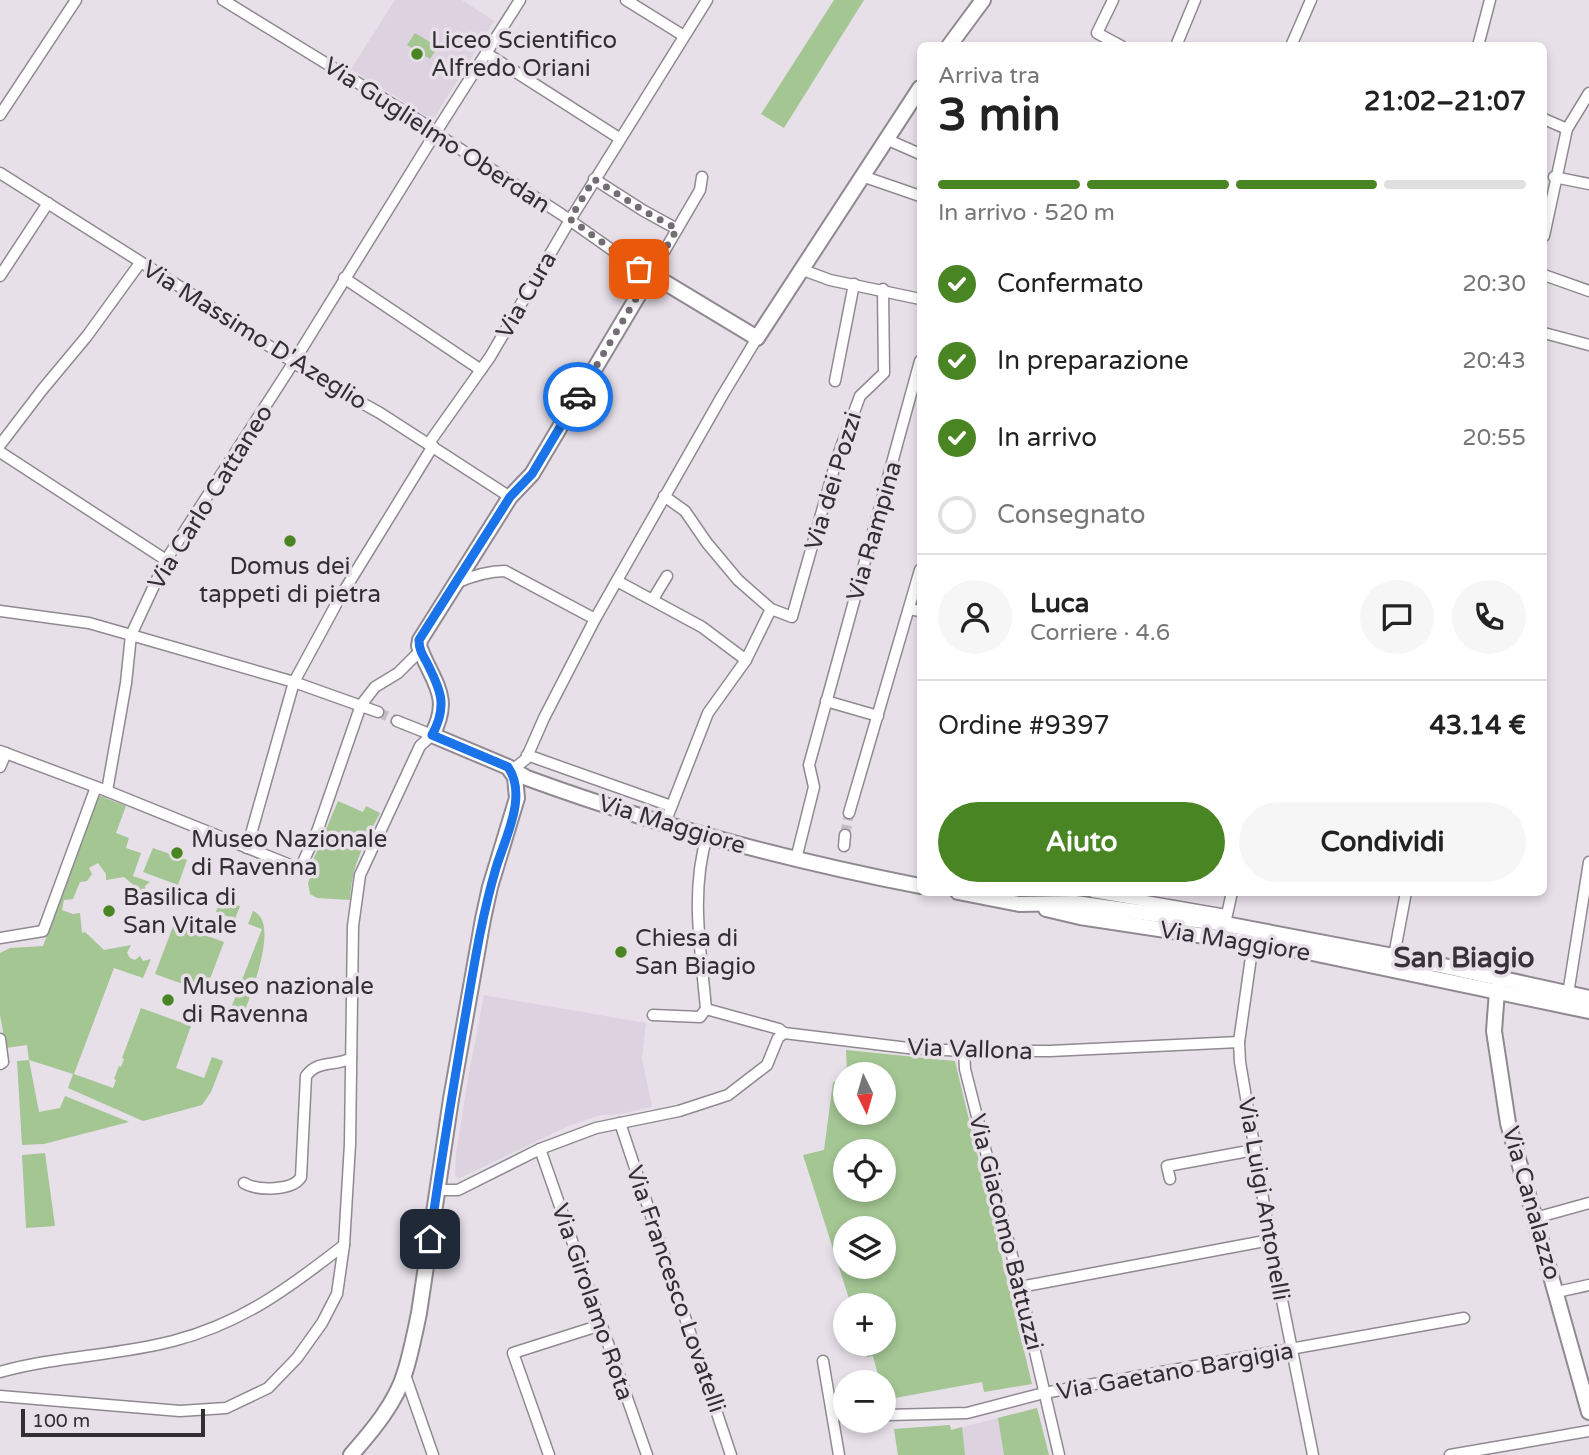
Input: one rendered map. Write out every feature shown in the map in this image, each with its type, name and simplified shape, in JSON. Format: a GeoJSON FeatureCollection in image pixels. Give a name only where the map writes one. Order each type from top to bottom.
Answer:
{"type":"FeatureCollection","features":[{"type":"Feature","properties":{"kind":"street"},"geometry":{"type":"LineString","coordinates":[[0,115],[76,0]]}},
{"type":"Feature","properties":{"kind":"street","name":"Via Guglielmo Oberdan"},"geometry":{"type":"LineString","coordinates":[[223,0],[436,132],[570,219],[639,269],[757,338]]}},
{"type":"Feature","properties":{"kind":"street","name":"Via Carlo Cattaneo"},"geometry":{"type":"LineString","coordinates":[[0,937],[43,931],[102,789],[126,683],[131,635],[166,561],[520,0]]}},
{"type":"Feature","properties":{"kind":"street"},"geometry":{"type":"LineString","coordinates":[[626,0],[684,36]]}},
{"type":"Feature","properties":{"kind":"street","name":"Via Cura"},"geometry":{"type":"LineString","coordinates":[[247,848],[294,682],[339,599],[431,445],[481,370],[594,179],[707,0]]}},
{"type":"Feature","properties":{"kind":"street"},"geometry":{"type":"LineString","coordinates":[[954,42],[982,0]]}},
{"type":"Feature","properties":{"kind":"street"},"geometry":{"type":"LineString","coordinates":[[1113,0],[1097,33],[1114,42]]}},
{"type":"Feature","properties":{"kind":"street"},"geometry":{"type":"LineString","coordinates":[[1178,42],[1195,0]]}},
{"type":"Feature","properties":{"kind":"street"},"geometry":{"type":"LineString","coordinates":[[1293,42],[1311,0]]}},
{"type":"Feature","properties":{"kind":"street"},"geometry":{"type":"LineString","coordinates":[[1479,42],[1490,0]]}},
{"type":"Feature","properties":{"kind":"street"},"geometry":{"type":"LineString","coordinates":[[486,52],[620,138]]}},
{"type":"Feature","properties":{"kind":"street"},"geometry":{"type":"LineString","coordinates":[[546,785],[532,776],[527,767],[527,757],[544,718],[595,620],[757,338],[917,92]]}},
{"type":"Feature","properties":{"kind":"street"},"geometry":{"type":"LineString","coordinates":[[1547,220],[1567,129],[1589,93]]}},
{"type":"Feature","properties":{"kind":"street"},"geometry":{"type":"LineString","coordinates":[[1547,120],[1567,129]]}},
{"type":"Feature","properties":{"kind":"street"},"geometry":{"type":"LineString","coordinates":[[886,139],[917,153]]}},
{"type":"Feature","properties":{"kind":"street","name":"Via Massimo D'Azeglio"},"geometry":{"type":"LineString","coordinates":[[0,173],[140,264],[186,290],[293,362],[431,445],[510,497]]}},
{"type":"Feature","properties":{"kind":"street"},"geometry":{"type":"LineString","coordinates":[[0,1396],[180,1411],[226,1408],[268,1388],[322,1323],[337,1294],[348,1200],[353,926],[360,875],[420,746],[432,735],[442,712],[435,678],[420,651],[419,640],[510,497],[532,474],[700,190],[702,177]]}},
{"type":"Feature","properties":{"kind":"street"},"geometry":{"type":"LineString","coordinates":[[862,177],[917,196]]}},
{"type":"Feature","properties":{"kind":"street"},"geometry":{"type":"LineString","coordinates":[[1555,177],[1589,184]]}},
{"type":"Feature","properties":{"kind":"street"},"geometry":{"type":"LineString","coordinates":[[594,179],[677,229]]}},
{"type":"Feature","properties":{"kind":"street"},"geometry":{"type":"LineString","coordinates":[[0,276],[48,204]]}},
{"type":"Feature","properties":{"kind":"street"},"geometry":{"type":"LineString","coordinates":[[0,445],[87,336],[140,264]]}},
{"type":"Feature","properties":{"kind":"street"},"geometry":{"type":"LineString","coordinates":[[803,270],[830,280],[917,298]]}},
{"type":"Feature","properties":{"kind":"street"},"geometry":{"type":"LineString","coordinates":[[1547,276],[1589,291]]}},
{"type":"Feature","properties":{"kind":"street"},"geometry":{"type":"LineString","coordinates":[[344,278],[481,370]]}},
{"type":"Feature","properties":{"kind":"street"},"geometry":{"type":"LineString","coordinates":[[835,381],[854,284]]}},
{"type":"Feature","properties":{"kind":"street","name":"Via dei Pozzi"},"geometry":{"type":"LineString","coordinates":[[771,609],[792,617],[837,458],[860,396],[884,373],[883,289]]}},
{"type":"Feature","properties":{"kind":"street"},"geometry":{"type":"LineString","coordinates":[[1547,334],[1589,345]]}},
{"type":"Feature","properties":{"kind":"street","name":"Via Rampina"},"geometry":{"type":"LineString","coordinates":[[796,859],[814,787],[809,765],[917,372]]}},
{"type":"Feature","properties":{"kind":"street"},"geometry":{"type":"LineString","coordinates":[[0,452],[166,561]]}},
{"type":"Feature","properties":{"kind":"street"},"geometry":{"type":"LineString","coordinates":[[664,496],[685,510],[707,543],[738,580],[771,609],[746,660],[708,713],[665,823]]}},
{"type":"Feature","properties":{"kind":"street"},"geometry":{"type":"LineString","coordinates":[[454,583],[473,575],[505,571],[595,620]]}},
{"type":"Feature","properties":{"kind":"street"},"geometry":{"type":"LineString","coordinates":[[653,599],[667,576]]}},
{"type":"Feature","properties":{"kind":"street"},"geometry":{"type":"LineString","coordinates":[[617,581],[702,627],[746,660]]}},
{"type":"Feature","properties":{"kind":"street"},"geometry":{"type":"LineString","coordinates":[[849,813],[917,581]]}},
{"type":"Feature","properties":{"kind":"street"},"geometry":{"type":"LineString","coordinates":[[909,609],[917,610]]}},
{"type":"Feature","properties":{"kind":"street"},"geometry":{"type":"LineString","coordinates":[[0,611],[89,623],[294,682],[378,712]]}},
{"type":"Feature","properties":{"kind":"street"},"geometry":{"type":"LineString","coordinates":[[0,767],[3,752],[300,869],[318,829],[361,705],[375,687],[398,673],[420,651]]}},
{"type":"Feature","properties":{"kind":"street"},"geometry":{"type":"LineString","coordinates":[[826,701],[878,716]]}},
{"type":"Feature","properties":{"kind":"street"},"geometry":{"type":"LineString","coordinates":[[397,721],[432,735]]}},
{"type":"Feature","properties":{"kind":"street","name":"Via Maggiore"},"geometry":{"type":"LineString","coordinates":[[432,735],[508,767],[527,778],[665,823],[796,859],[917,885]]}},
{"type":"Feature","properties":{"kind":"street"},"geometry":{"type":"LineString","coordinates":[[508,767],[516,767],[527,757]]}},
{"type":"Feature","properties":{"kind":"street","name":"Via Maggiore"},"geometry":{"type":"LineString","coordinates":[[527,757],[671,806]]}},
{"type":"Feature","properties":{"kind":"street"},"geometry":{"type":"LineString","coordinates":[[351,1455],[389,1405],[405,1375],[419,1312],[455,1070],[483,919],[517,798],[515,777],[508,767]]}},
{"type":"Feature","properties":{"kind":"street"},"geometry":{"type":"LineString","coordinates":[[517,798],[536,786],[546,785]]}},
{"type":"Feature","properties":{"kind":"street"},"geometry":{"type":"LineString","coordinates":[[653,1015],[700,1017],[706,1009],[697,904],[700,863],[707,836]]}},
{"type":"Feature","properties":{"kind":"street"},"geometry":{"type":"LineString","coordinates":[[1568,994],[1589,862]]}},
{"type":"Feature","properties":{"kind":"street","name":"Via Maggiore"},"geometry":{"type":"LineString","coordinates":[[988,896],[1031,905],[1095,901],[1226,920],[1395,963],[1499,985]]}},
{"type":"Feature","properties":{"kind":"street"},"geometry":{"type":"LineString","coordinates":[[1231,896],[1226,920],[1231,939]]}},
{"type":"Feature","properties":{"kind":"street"},"geometry":{"type":"LineString","coordinates":[[1395,963],[1405,896]]}},
{"type":"Feature","properties":{"kind":"street","name":"Via Maggiore"},"geometry":{"type":"LineString","coordinates":[[1095,901],[1231,939],[1395,963],[1435,964],[1440,971],[1499,985]]}},
{"type":"Feature","properties":{"kind":"street"},"geometry":{"type":"LineString","coordinates":[[1253,943],[1255,939],[1261,938],[1300,945],[1309,945],[1316,941]]}},
{"type":"Feature","properties":{"kind":"street","name":"Via Luigi Antonelli"},"geometry":{"type":"LineString","coordinates":[[1253,943],[1239,1042],[1240,1062],[1270,1240],[1313,1455]]}},
{"type":"Feature","properties":{"kind":"street"},"geometry":{"type":"LineString","coordinates":[[1499,985],[1589,998]]}},
{"type":"Feature","properties":{"kind":"street"},"geometry":{"type":"LineString","coordinates":[[1499,985],[1589,1010]]}},
{"type":"Feature","properties":{"kind":"street","name":"Via Canalazzo"},"geometry":{"type":"LineString","coordinates":[[1499,985],[1494,1018],[1500,1079],[1513,1143],[1584,1373],[1589,1412]]}},
{"type":"Feature","properties":{"kind":"street","name":"Via Vallona"},"geometry":{"type":"LineString","coordinates":[[706,1009],[779,1029],[784,1033],[908,1048],[1050,1051],[1239,1042]]}},
{"type":"Feature","properties":{"kind":"street"},"geometry":{"type":"LineString","coordinates":[[436,1190],[458,1190],[540,1149],[596,1128],[679,1111],[728,1095],[767,1065],[778,1038],[784,1033]]}},
{"type":"Feature","properties":{"kind":"street"},"geometry":{"type":"LineString","coordinates":[[0,1039],[4,1062],[0,1064]]}},
{"type":"Feature","properties":{"kind":"street","name":"Via Giacomo Battuzzi"},"geometry":{"type":"LineString","coordinates":[[964,1051],[965,1069],[1059,1455]]}},
{"type":"Feature","properties":{"kind":"street"},"geometry":{"type":"LineString","coordinates":[[244,1183],[249,1186],[283,1188],[298,1183],[301,1177],[306,1076],[316,1066],[345,1062],[351,1058]]}},
{"type":"Feature","properties":{"kind":"street","name":"Via Francesco Lovatelli"},"geometry":{"type":"LineString","coordinates":[[620,1123],[731,1455]]}},
{"type":"Feature","properties":{"kind":"street","name":"Via Girolamo Rota"},"geometry":{"type":"LineString","coordinates":[[540,1149],[647,1455]]}},
{"type":"Feature","properties":{"kind":"street"},"geometry":{"type":"LineString","coordinates":[[1170,1179],[1167,1167],[1254,1150]]}},
{"type":"Feature","properties":{"kind":"street"},"geometry":{"type":"LineString","coordinates":[[1535,1218],[1589,1203]]}},
{"type":"Feature","properties":{"kind":"street"},"geometry":{"type":"LineString","coordinates":[[1020,1287],[1270,1240]]}},
{"type":"Feature","properties":{"kind":"street"},"geometry":{"type":"LineString","coordinates":[[0,1372],[172,1341],[206,1331],[251,1312],[344,1245]]}},
{"type":"Feature","properties":{"kind":"street"},"geometry":{"type":"LineString","coordinates":[[1557,1292],[1589,1285]]}},
{"type":"Feature","properties":{"kind":"street","name":"Via Gaetano Bargigia"},"geometry":{"type":"LineString","coordinates":[[896,1415],[967,1413],[1044,1393],[1464,1318]]}},
{"type":"Feature","properties":{"kind":"street"},"geometry":{"type":"LineString","coordinates":[[548,1455],[513,1353],[601,1325]]}},
{"type":"Feature","properties":{"kind":"street"},"geometry":{"type":"LineString","coordinates":[[823,1360],[839,1455]]}},
{"type":"Feature","properties":{"kind":"street"},"geometry":{"type":"LineString","coordinates":[[405,1375],[433,1455]]}},
{"type":"Feature","properties":{"kind":"street"},"geometry":{"type":"LineString","coordinates":[[1450,1455],[1498,1451],[1589,1431]]}},
{"type":"Feature","properties":{"kind":"shaded area","name":"Liceo Scientifico Alfredo Oriani"},"geometry":{"type":"Polygon","coordinates":[[[395,0],[462,0],[494,21],[433,120],[351,69],[395,0]]]}},
{"type":"Feature","properties":{"kind":"shaded area"},"geometry":{"type":"Polygon","coordinates":[[[484,995],[646,1023],[642,1059],[652,1107],[621,1114],[600,1115],[566,1127],[460,1178],[455,1176],[468,1079],[484,995]]]}},
{"type":"Feature","properties":{"kind":"shaded area"},"geometry":{"type":"Polygon","coordinates":[[[1037,1408],[1049,1455],[898,1455],[896,1429],[950,1425],[951,1430],[1037,1408]]]}},
{"type":"Feature","properties":{"kind":"green space"},"geometry":{"type":"Polygon","coordinates":[[[834,0],[864,0],[784,128],[761,114],[834,0]]]}},
{"type":"Feature","properties":{"kind":"green space"},"geometry":{"type":"Polygon","coordinates":[[[415,33],[438,47],[430,59],[407,45],[415,33]]]}},
{"type":"Feature","properties":{"kind":"green space"},"geometry":{"type":"Polygon","coordinates":[[[98,795],[126,806],[116,833],[129,838],[126,848],[141,853],[133,876],[150,882],[145,886],[147,894],[124,877],[106,880],[106,874],[98,863],[89,868],[92,874],[87,881],[80,882],[73,899],[64,900],[62,910],[73,914],[80,913],[82,933],[85,932],[104,950],[131,945],[127,953],[130,958],[135,960],[140,956],[143,961],[151,959],[143,978],[114,968],[74,1074],[113,1088],[141,1008],[191,1026],[176,1068],[204,1078],[212,1057],[223,1061],[211,1092],[202,1105],[143,1121],[68,1088],[73,1074],[29,1060],[27,1045],[6,1048],[0,1015],[0,953],[10,948],[43,946],[98,795]]]}},
{"type":"Feature","properties":{"kind":"green space"},"geometry":{"type":"Polygon","coordinates":[[[338,801],[363,812],[366,806],[380,813],[356,865],[350,900],[317,898],[310,894],[308,883],[314,867],[311,865],[338,801]]]}},
{"type":"Feature","properties":{"kind":"green space"},"geometry":{"type":"Polygon","coordinates":[[[153,848],[187,860],[178,885],[143,872],[153,848]]]}},
{"type":"Feature","properties":{"kind":"green space"},"geometry":{"type":"Polygon","coordinates":[[[221,899],[240,906],[235,919],[216,912],[221,899]]]}},
{"type":"Feature","properties":{"kind":"green space"},"geometry":{"type":"Polygon","coordinates":[[[253,911],[261,918],[264,944],[242,1018],[229,1013],[262,929],[248,924],[253,911]]]}},
{"type":"Feature","properties":{"kind":"green space"},"geometry":{"type":"Polygon","coordinates":[[[174,924],[224,942],[205,992],[155,974],[174,924]]]}},
{"type":"Feature","properties":{"kind":"green space"},"geometry":{"type":"Polygon","coordinates":[[[846,1050],[955,1061],[1032,1384],[984,1392],[982,1382],[896,1398],[896,1370],[877,1370],[873,1356],[896,1356],[896,1293],[847,1293],[843,1279],[896,1279],[896,1216],[833,1216],[833,1249],[803,1155],[824,1150],[833,1082],[833,1125],[896,1125],[896,1062],[846,1062],[846,1050]]]}},
{"type":"Feature","properties":{"kind":"green space"},"geometry":{"type":"Polygon","coordinates":[[[29,1060],[39,1112],[60,1108],[65,1096],[129,1122],[44,1144],[22,1145],[17,1061],[29,1060]]]}},
{"type":"Feature","properties":{"kind":"green space"},"geometry":{"type":"Polygon","coordinates":[[[45,1153],[55,1226],[26,1228],[22,1155],[45,1153]]]}},
{"type":"Feature","properties":{"kind":"green space"},"geometry":{"type":"Polygon","coordinates":[[[1037,1408],[1049,1455],[1004,1455],[998,1418],[1037,1408]]]}},
{"type":"Feature","properties":{"kind":"green space"},"geometry":{"type":"Polygon","coordinates":[[[950,1425],[951,1430],[962,1427],[965,1455],[898,1455],[896,1429],[950,1425]]]}},
{"type":"Feature","properties":{"kind":"tunnel"},"geometry":{"type":"LineString","coordinates":[[378,712],[397,721]]}},
{"type":"Feature","properties":{"kind":"tunnel"},"geometry":{"type":"LineString","coordinates":[[845,835],[849,813]]}},
{"type":"Feature","properties":{"kind":"way so far"},"geometry":{"type":"LineString","coordinates":[[578,397],[677,229],[594,179],[570,219],[639,269]]}},
{"type":"Feature","properties":{"kind":"place","name":"Liceo Scientifico Alfredo Oriani"},"geometry":{"type":"Point","coordinates":[417,54]}},
{"type":"Feature","properties":{"kind":"place","name":"Domus dei tappeti di pietra"},"geometry":{"type":"Point","coordinates":[290,541]}},
{"type":"Feature","properties":{"kind":"place","name":"Museo Nazionale di Ravenna"},"geometry":{"type":"Point","coordinates":[177,853]}},
{"type":"Feature","properties":{"kind":"place","name":"Basilica di San Vitale"},"geometry":{"type":"Point","coordinates":[109,911]}},
{"type":"Feature","properties":{"kind":"place","name":"Chiesa di San Biagio"},"geometry":{"type":"Point","coordinates":[621,952]}},
{"type":"Feature","properties":{"kind":"place","name":"Museo nazionale di Ravenna"},"geometry":{"type":"Point","coordinates":[168,1000]}},
{"type":"Feature","properties":{"kind":"district","name":"San Biagio"},"geometry":{"type":"Point","coordinates":[1464,957]}},
{"type":"Feature","properties":{"kind":"route"},"geometry":{"type":"LineString","coordinates":[[430,1239],[455,1070],[483,919],[517,798],[515,777],[508,767],[432,735],[442,712],[441,698],[435,678],[420,651],[419,640],[510,497],[532,474],[578,397]]}}]}
